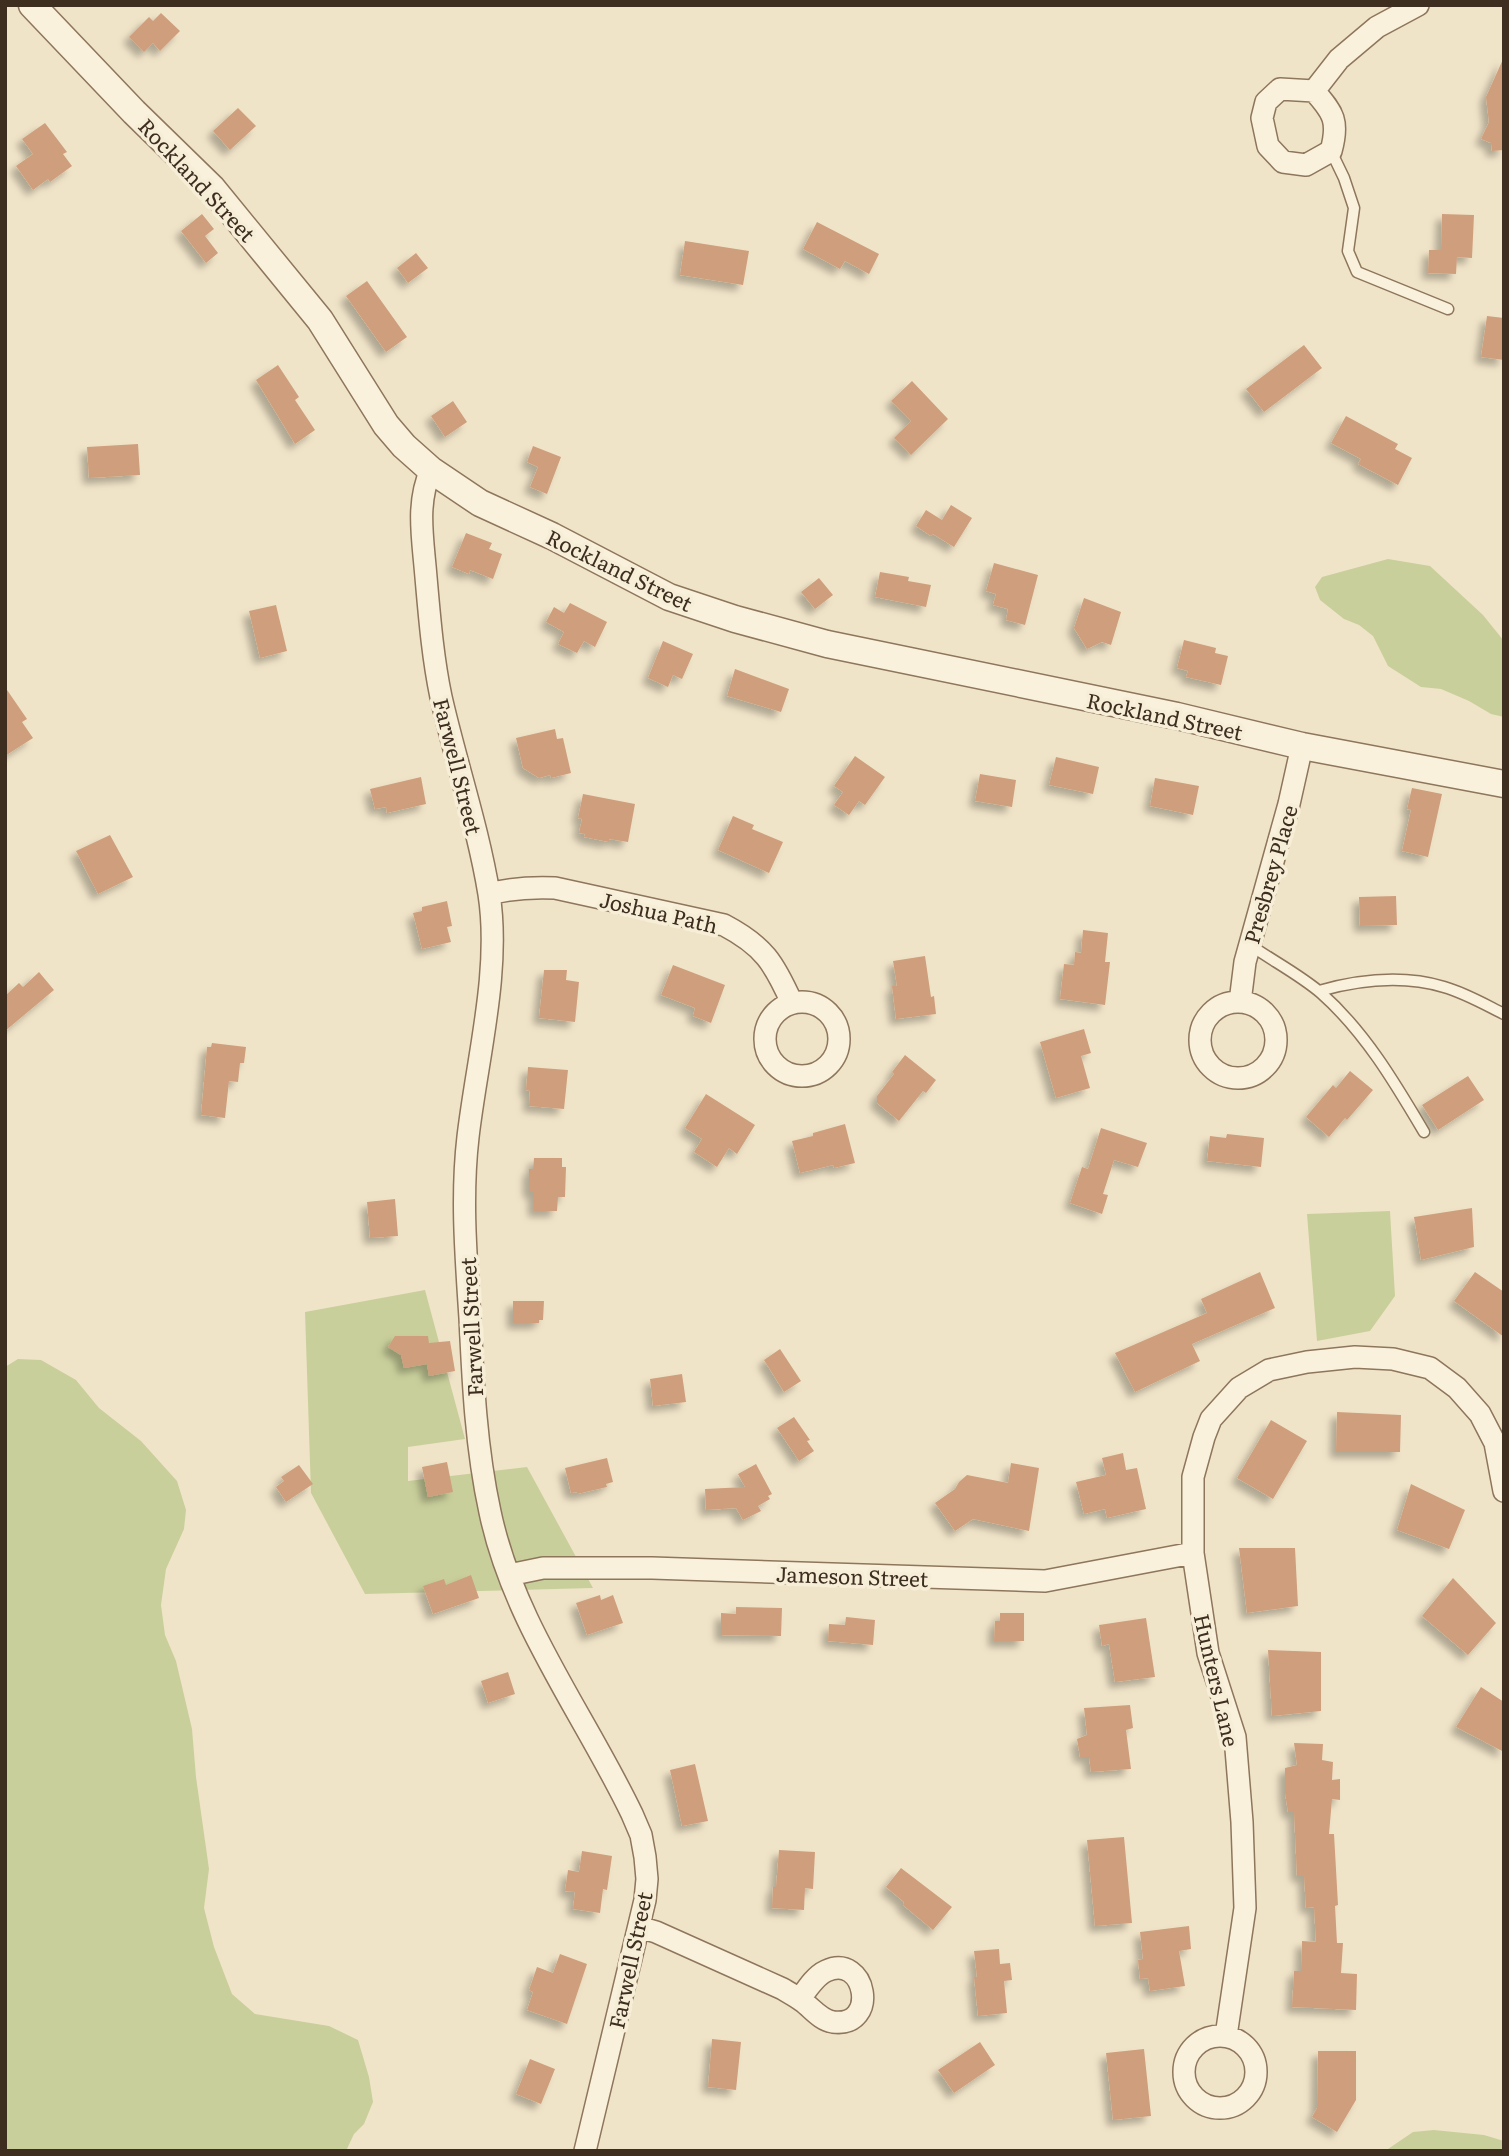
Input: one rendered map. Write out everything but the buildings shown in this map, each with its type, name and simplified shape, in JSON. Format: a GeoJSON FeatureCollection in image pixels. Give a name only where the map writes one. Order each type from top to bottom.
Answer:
{"type":"FeatureCollection","features":[{"type":"Feature","properties":{"kind":"street","name":"Rockland Street"},"geometry":{"type":"LineString","coordinates":[[32,5],[134,112],[212,188],[320,320],[386,425],[404,446],[431,470],[480,503],[552,536],[660,592],[700,608],[827,644],[1164,713],[1302,746],[1504,784]]}},
{"type":"Feature","properties":{"kind":"street"},"geometry":{"type":"LineString","coordinates":[[1314,91],[1339,59],[1377,27],[1418,5]]}},
{"type":"Feature","properties":{"kind":"street"},"geometry":{"type":"LineString","coordinates":[[1280,89],[1314,91],[1327,106],[1337,130],[1331,151],[1306,165],[1283,162],[1268,146],[1262,118],[1266,102],[1280,89]]}},
{"type":"Feature","properties":{"kind":"street","name":"Farwell Street"},"geometry":{"type":"LineString","coordinates":[[431,470],[424,484],[421,510],[435,664],[489,894],[493,943],[468,1136],[465,1181],[465,1237],[478,1440],[491,1515],[509,1575],[541,1647],[622,1792],[641,1835],[646,1857],[647,1879],[639,1927],[585,2151]]}},
{"type":"Feature","properties":{"kind":"street","name":"Presbrey Place"},"geometry":{"type":"LineString","coordinates":[[1240,1002],[1245,962],[1289,804],[1302,746]]}},
{"type":"Feature","properties":{"kind":"street","name":"Joshua Path"},"geometry":{"type":"LineString","coordinates":[[489,894],[511,888],[555,888],[724,925],[745,936],[764,952],[792,1003]]}},
{"type":"Feature","properties":{"kind":"street","name":"Hunters Lane"},"geometry":{"type":"LineString","coordinates":[[1226,2036],[1245,1908],[1235,1737],[1208,1653],[1193,1553],[1193,1477],[1211,1419],[1239,1388],[1269,1370],[1307,1362],[1354,1357],[1393,1359],[1430,1368],[1457,1388],[1480,1414],[1495,1443],[1504,1490]]}},
{"type":"Feature","properties":{"kind":"street","name":"Jameson Street"},"geometry":{"type":"LineString","coordinates":[[509,1575],[543,1568],[652,1568],[1045,1581],[1193,1553]]}},
{"type":"Feature","properties":{"kind":"street"},"geometry":{"type":"LineString","coordinates":[[639,1927],[783,1989],[826,2020],[845,2022],[860,2009],[864,2000],[859,1980],[842,1969],[825,1971],[800,1999]]}},
{"type":"Feature","properties":{"kind":"lane"},"geometry":{"type":"LineString","coordinates":[[1331,151],[1354,208],[1348,251],[1357,272],[1448,309]]}},
{"type":"Feature","properties":{"kind":"lane"},"geometry":{"type":"LineString","coordinates":[[1250,945],[1319,991],[1360,1035],[1382,1064],[1424,1132]]}},
{"type":"Feature","properties":{"kind":"lane"},"geometry":{"type":"LineString","coordinates":[[1319,991],[1364,982],[1414,982],[1442,986],[1504,1014]]}},
{"type":"Feature","properties":{"kind":"green space"},"geometry":{"type":"Polygon","coordinates":[[[1388,559],[1430,566],[1483,615],[1504,641],[1504,717],[1491,714],[1441,689],[1421,687],[1388,666],[1373,636],[1359,625],[1344,619],[1320,600],[1315,587],[1322,577],[1388,559]]]}},
{"type":"Feature","properties":{"kind":"green space"},"geometry":{"type":"Polygon","coordinates":[[[1390,1211],[1395,1296],[1370,1331],[1317,1341],[1307,1214],[1390,1211]]]}},
{"type":"Feature","properties":{"kind":"green space"},"geometry":{"type":"Polygon","coordinates":[[[425,1290],[465,1439],[408,1447],[408,1481],[527,1467],[593,1588],[365,1594],[311,1493],[305,1312],[425,1290]]]}},
{"type":"Feature","properties":{"kind":"green space"},"geometry":{"type":"Polygon","coordinates":[[[18,1359],[41,1360],[76,1380],[99,1408],[141,1441],[177,1481],[186,1510],[184,1529],[166,1569],[161,1605],[165,1635],[176,1661],[192,1729],[209,1869],[204,1908],[214,1947],[232,1994],[255,2014],[329,2026],[358,2040],[373,2102],[364,2124],[354,2134],[346,2151],[5,2151],[5,1367],[18,1359]]]}},
{"type":"Feature","properties":{"kind":"green space"},"geometry":{"type":"Polygon","coordinates":[[[1434,2130],[1484,2135],[1504,2141],[1504,2151],[1385,2151],[1413,2132],[1434,2130]]]}}]}
